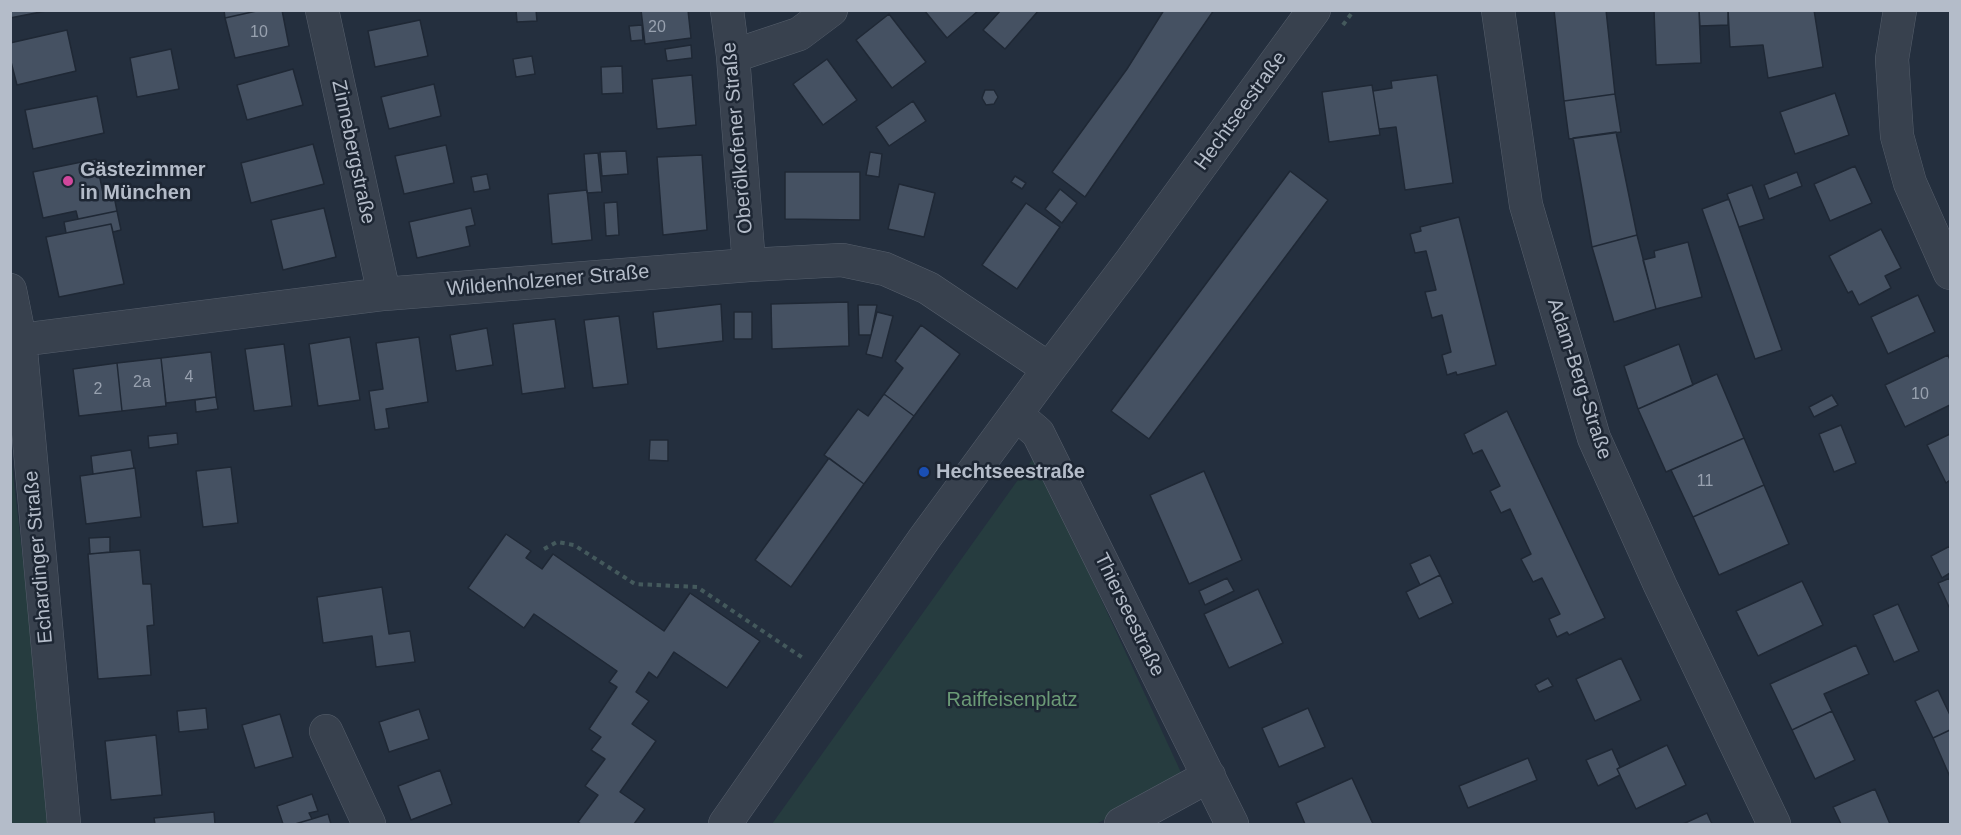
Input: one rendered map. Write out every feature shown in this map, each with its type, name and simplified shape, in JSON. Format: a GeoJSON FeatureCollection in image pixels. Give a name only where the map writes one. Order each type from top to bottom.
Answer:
{"type":"FeatureCollection","features":[{"type":"Feature","properties":{"kind":"street","name":"Zinnebergstraße"},"geometry":{"type":"LineString","coordinates":[[322,10],[384,294]]}},
{"type":"Feature","properties":{"kind":"street","name":"Oberölkofener Straße"},"geometry":{"type":"LineString","coordinates":[[727,10],[733,56],[749,265]]}},
{"type":"Feature","properties":{"kind":"street"},"geometry":{"type":"LineString","coordinates":[[733,56],[799,34],[831,10]]}},
{"type":"Feature","properties":{"kind":"street","name":"Hechtseestraße"},"geometry":{"type":"LineString","coordinates":[[725,825],[924,539],[1314,10]]}},
{"type":"Feature","properties":{"kind":"street","name":"Adam-Berg-Straße"},"geometry":{"type":"LineString","coordinates":[[1498,10],[1526,205],[1594,438],[1660,585],[1774,825]]}},
{"type":"Feature","properties":{"kind":"street"},"geometry":{"type":"LineString","coordinates":[[1900,10],[1892,59],[1897,136],[1910,183],[1950,273]]}},
{"type":"Feature","properties":{"kind":"street","name":"Wildenholzener Straße"},"geometry":{"type":"LineString","coordinates":[[21,340],[384,294],[749,265],[842,260],[885,269],[928,288],[1048,369]]}},
{"type":"Feature","properties":{"kind":"street","name":"Echardinger Straße"},"geometry":{"type":"LineString","coordinates":[[10,290],[21,340],[64,825]]}},
{"type":"Feature","properties":{"kind":"street","name":"Thierseestraße"},"geometry":{"type":"LineString","coordinates":[[1016,414],[1038,433],[1232,825]]}},
{"type":"Feature","properties":{"kind":"street"},"geometry":{"type":"LineString","coordinates":[[326,731],[369,825]]}},
{"type":"Feature","properties":{"kind":"street"},"geometry":{"type":"LineString","coordinates":[[1121,825],[1209,776]]}},
{"type":"Feature","properties":{"kind":"path"},"geometry":{"type":"LineString","coordinates":[[544,549],[558,542],[574,545],[634,584],[698,587],[803,658]]}},
{"type":"Feature","properties":{"kind":"green space"},"geometry":{"type":"Polygon","coordinates":[[[11,456],[53,824],[11,824],[11,456]]]}},
{"type":"Feature","properties":{"kind":"green space","name":"Raiffeisenplatz"},"geometry":{"type":"Polygon","coordinates":[[[1035,456],[1184,779],[1096,824],[772,824],[1035,456]]]}},
{"type":"Feature","properties":{"kind":"building"},"geometry":{"type":"Polygon","coordinates":[[[10,10],[51,10],[10,18],[10,10]]]}},
{"type":"Feature","properties":{"kind":"building"},"geometry":{"type":"Polygon","coordinates":[[[224,10],[261,10],[225,18],[224,10]]]}},
{"type":"Feature","properties":{"kind":"building"},"geometry":{"type":"Polygon","coordinates":[[[261,10],[282,10],[289,46],[235,58],[225,18],[261,10]]]}},
{"type":"Feature","properties":{"kind":"building"},"geometry":{"type":"Polygon","coordinates":[[[516,10],[536,10],[537,21],[517,22],[516,10]]]}},
{"type":"Feature","properties":{"kind":"building"},"geometry":{"type":"Polygon","coordinates":[[[641,10],[688,10],[691,38],[645,44],[641,10]]]}},
{"type":"Feature","properties":{"kind":"building"},"geometry":{"type":"Polygon","coordinates":[[[924,10],[979,10],[947,38],[924,10]]]}},
{"type":"Feature","properties":{"kind":"building"},"geometry":{"type":"Polygon","coordinates":[[[1001,10],[1039,10],[1005,49],[983,30],[1001,10]]]}},
{"type":"Feature","properties":{"kind":"building"},"geometry":{"type":"Polygon","coordinates":[[[1164,10],[1214,10],[1085,197],[1052,172],[1127,69],[1164,10]]]}},
{"type":"Feature","properties":{"kind":"building"},"geometry":{"type":"Polygon","coordinates":[[[1554,10],[1606,10],[1615,94],[1564,101],[1554,10]]]}},
{"type":"Feature","properties":{"kind":"building"},"geometry":{"type":"Polygon","coordinates":[[[1654,10],[1699,10],[1701,63],[1656,65],[1654,10]]]}},
{"type":"Feature","properties":{"kind":"building"},"geometry":{"type":"Polygon","coordinates":[[[1699,10],[1728,10],[1728,25],[1700,26],[1699,10]]]}},
{"type":"Feature","properties":{"kind":"building"},"geometry":{"type":"Polygon","coordinates":[[[1728,10],[1814,10],[1823,67],[1768,78],[1763,45],[1730,47],[1728,10]]]}},
{"type":"Feature","properties":{"kind":"building"},"geometry":{"type":"Polygon","coordinates":[[[889,14],[926,62],[892,88],[856,40],[889,14]]]}},
{"type":"Feature","properties":{"kind":"building"},"geometry":{"type":"Polygon","coordinates":[[[420,20],[428,56],[375,67],[368,31],[420,20]]]}},
{"type":"Feature","properties":{"kind":"building"},"geometry":{"type":"Polygon","coordinates":[[[642,25],[643,40],[631,41],[629,26],[642,25]]]}},
{"type":"Feature","properties":{"kind":"building"},"geometry":{"type":"Polygon","coordinates":[[[67,30],[76,71],[17,85],[10,58],[10,43],[67,30]]]}},
{"type":"Feature","properties":{"kind":"building"},"geometry":{"type":"Polygon","coordinates":[[[691,45],[692,58],[667,61],[665,49],[691,45]]]}},
{"type":"Feature","properties":{"kind":"building"},"geometry":{"type":"Polygon","coordinates":[[[171,49],[179,89],[137,97],[130,58],[171,49]]]}},
{"type":"Feature","properties":{"kind":"building"},"geometry":{"type":"Polygon","coordinates":[[[532,56],[535,74],[516,77],[513,59],[532,56]]]}},
{"type":"Feature","properties":{"kind":"building"},"geometry":{"type":"Polygon","coordinates":[[[827,59],[857,100],[823,125],[793,84],[827,59]]]}},
{"type":"Feature","properties":{"kind":"building"},"geometry":{"type":"Polygon","coordinates":[[[622,66],[623,93],[602,94],[601,67],[622,66]]]}},
{"type":"Feature","properties":{"kind":"building"},"geometry":{"type":"Polygon","coordinates":[[[293,69],[303,105],[247,120],[237,85],[293,69]]]}},
{"type":"Feature","properties":{"kind":"building"},"geometry":{"type":"Polygon","coordinates":[[[692,75],[696,125],[657,129],[652,79],[692,75]]]}},
{"type":"Feature","properties":{"kind":"building"},"geometry":{"type":"Polygon","coordinates":[[[1437,75],[1453,183],[1405,190],[1396,127],[1379,129],[1373,91],[1392,88],[1391,81],[1437,75]]]}},
{"type":"Feature","properties":{"kind":"building"},"geometry":{"type":"Polygon","coordinates":[[[434,84],[441,116],[389,129],[381,97],[434,84]]]}},
{"type":"Feature","properties":{"kind":"building"},"geometry":{"type":"Polygon","coordinates":[[[1372,85],[1380,135],[1329,142],[1322,92],[1372,85]]]}},
{"type":"Feature","properties":{"kind":"building"},"geometry":{"type":"Polygon","coordinates":[[[985,90],[994,90],[998,97],[994,104],[986,105],[982,98],[985,90]]]}},
{"type":"Feature","properties":{"kind":"building"},"geometry":{"type":"Polygon","coordinates":[[[1835,93],[1849,135],[1795,154],[1780,112],[1835,93]]]}},
{"type":"Feature","properties":{"kind":"building"},"geometry":{"type":"Polygon","coordinates":[[[1615,94],[1621,132],[1569,139],[1564,101],[1615,94]]]}},
{"type":"Feature","properties":{"kind":"building"},"geometry":{"type":"Polygon","coordinates":[[[97,96],[104,133],[33,149],[25,110],[97,96]]]}},
{"type":"Feature","properties":{"kind":"building"},"geometry":{"type":"Polygon","coordinates":[[[913,101],[926,121],[889,146],[876,127],[913,101]]]}},
{"type":"Feature","properties":{"kind":"building"},"geometry":{"type":"Polygon","coordinates":[[[1616,132],[1637,235],[1592,247],[1573,138],[1616,132]]]}},
{"type":"Feature","properties":{"kind":"building"},"geometry":{"type":"Polygon","coordinates":[[[313,144],[324,184],[251,203],[241,163],[313,144]]]}},
{"type":"Feature","properties":{"kind":"building"},"geometry":{"type":"Polygon","coordinates":[[[446,145],[454,183],[404,194],[395,156],[446,145]]]}},
{"type":"Feature","properties":{"kind":"building"},"geometry":{"type":"Polygon","coordinates":[[[626,151],[628,174],[602,176],[600,152],[626,151]]]}},
{"type":"Feature","properties":{"kind":"building"},"geometry":{"type":"Polygon","coordinates":[[[870,152],[882,154],[879,177],[866,175],[870,152]]]}},
{"type":"Feature","properties":{"kind":"building"},"geometry":{"type":"Polygon","coordinates":[[[598,153],[602,192],[587,193],[584,154],[598,153]]]}},
{"type":"Feature","properties":{"kind":"building"},"geometry":{"type":"Polygon","coordinates":[[[702,155],[707,230],[663,235],[657,157],[702,155]]]}},
{"type":"Feature","properties":{"kind":"building","name":"Gästezimmer in München"},"geometry":{"type":"Polygon","coordinates":[[[96,159],[103,193],[113,191],[117,211],[78,219],[76,211],[43,218],[33,172],[96,159]]]}},
{"type":"Feature","properties":{"kind":"building"},"geometry":{"type":"Polygon","coordinates":[[[1855,166],[1872,203],[1830,221],[1814,184],[1855,166]]]}},
{"type":"Feature","properties":{"kind":"building"},"geometry":{"type":"Polygon","coordinates":[[[1290,171],[1328,200],[1149,439],[1111,411],[1290,171]]]}},
{"type":"Feature","properties":{"kind":"building"},"geometry":{"type":"Polygon","coordinates":[[[785,172],[860,172],[860,220],[785,219],[785,172]]]}},
{"type":"Feature","properties":{"kind":"building"},"geometry":{"type":"Polygon","coordinates":[[[1797,172],[1802,186],[1769,199],[1764,185],[1797,172]]]}},
{"type":"Feature","properties":{"kind":"building"},"geometry":{"type":"Polygon","coordinates":[[[487,174],[490,189],[474,192],[471,177],[487,174]]]}},
{"type":"Feature","properties":{"kind":"building"},"geometry":{"type":"Polygon","coordinates":[[[1015,176],[1026,183],[1022,189],[1011,182],[1015,176]]]}},
{"type":"Feature","properties":{"kind":"building"},"geometry":{"type":"Polygon","coordinates":[[[899,184],[935,193],[924,237],[888,229],[899,184]]]}},
{"type":"Feature","properties":{"kind":"building"},"geometry":{"type":"Polygon","coordinates":[[[1752,185],[1764,219],[1739,227],[1727,194],[1752,185]]]}},
{"type":"Feature","properties":{"kind":"building"},"geometry":{"type":"Polygon","coordinates":[[[1060,189],[1077,203],[1062,223],[1045,209],[1060,189]]]}},
{"type":"Feature","properties":{"kind":"building"},"geometry":{"type":"Polygon","coordinates":[[[587,190],[592,240],[552,244],[548,194],[587,190]]]}},
{"type":"Feature","properties":{"kind":"building"},"geometry":{"type":"Polygon","coordinates":[[[1729,199],[1782,350],[1755,359],[1702,209],[1729,199]]]}},
{"type":"Feature","properties":{"kind":"building"},"geometry":{"type":"Polygon","coordinates":[[[617,202],[619,235],[606,236],[604,203],[617,202]]]}},
{"type":"Feature","properties":{"kind":"building"},"geometry":{"type":"Polygon","coordinates":[[[1026,203],[1060,227],[1017,289],[982,265],[1026,203]]]}},
{"type":"Feature","properties":{"kind":"building"},"geometry":{"type":"Polygon","coordinates":[[[324,208],[336,257],[283,270],[271,220],[324,208]]]}},
{"type":"Feature","properties":{"kind":"building"},"geometry":{"type":"Polygon","coordinates":[[[471,208],[475,225],[466,227],[470,246],[417,258],[409,222],[471,208]]]}},
{"type":"Feature","properties":{"kind":"building"},"geometry":{"type":"Polygon","coordinates":[[[117,211],[121,230],[113,232],[111,224],[66,233],[64,222],[117,211]]]}},
{"type":"Feature","properties":{"kind":"building"},"geometry":{"type":"Polygon","coordinates":[[[1459,217],[1496,365],[1457,375],[1456,372],[1447,375],[1442,355],[1451,352],[1442,315],[1432,318],[1425,292],[1436,290],[1426,251],[1415,253],[1410,234],[1421,231],[1420,227],[1459,217]]]}},
{"type":"Feature","properties":{"kind":"building"},"geometry":{"type":"Polygon","coordinates":[[[111,224],[124,284],[59,297],[46,237],[111,224]]]}},
{"type":"Feature","properties":{"kind":"building"},"geometry":{"type":"Polygon","coordinates":[[[1881,229],[1901,268],[1885,276],[1891,288],[1859,305],[1852,291],[1848,293],[1829,256],[1881,229]]]}},
{"type":"Feature","properties":{"kind":"building"},"geometry":{"type":"Polygon","coordinates":[[[1637,235],[1656,309],[1614,322],[1592,247],[1637,235]]]}},
{"type":"Feature","properties":{"kind":"building"},"geometry":{"type":"Polygon","coordinates":[[[1688,242],[1702,297],[1656,309],[1643,260],[1655,257],[1654,251],[1688,242]]]}},
{"type":"Feature","properties":{"kind":"building"},"geometry":{"type":"Polygon","coordinates":[[[1918,295],[1935,332],[1888,354],[1871,317],[1918,295]]]}},
{"type":"Feature","properties":{"kind":"building"},"geometry":{"type":"Polygon","coordinates":[[[848,302],[849,346],[772,349],[771,304],[848,302]]]}},
{"type":"Feature","properties":{"kind":"building"},"geometry":{"type":"Polygon","coordinates":[[[721,304],[723,341],[657,349],[653,312],[721,304]]]}},
{"type":"Feature","properties":{"kind":"building"},"geometry":{"type":"Polygon","coordinates":[[[858,305],[877,305],[871,335],[859,335],[858,305]]]}},
{"type":"Feature","properties":{"kind":"building"},"geometry":{"type":"Polygon","coordinates":[[[734,312],[752,312],[752,339],[734,339],[734,312]]]}},
{"type":"Feature","properties":{"kind":"building"},"geometry":{"type":"Polygon","coordinates":[[[877,312],[893,316],[882,358],[866,354],[877,312]]]}},
{"type":"Feature","properties":{"kind":"building"},"geometry":{"type":"Polygon","coordinates":[[[619,316],[628,384],[593,388],[584,320],[619,316]]]}},
{"type":"Feature","properties":{"kind":"building"},"geometry":{"type":"Polygon","coordinates":[[[555,319],[565,388],[522,394],[513,324],[555,319]]]}},
{"type":"Feature","properties":{"kind":"building"},"geometry":{"type":"Polygon","coordinates":[[[921,325],[960,354],[914,416],[884,394],[903,368],[895,361],[921,325]]]}},
{"type":"Feature","properties":{"kind":"building"},"geometry":{"type":"Polygon","coordinates":[[[487,328],[493,365],[456,371],[450,335],[487,328]]]}},
{"type":"Feature","properties":{"kind":"building"},"geometry":{"type":"Polygon","coordinates":[[[350,337],[360,400],[318,406],[309,344],[350,337]]]}},
{"type":"Feature","properties":{"kind":"building"},"geometry":{"type":"Polygon","coordinates":[[[419,337],[428,402],[386,409],[389,428],[375,430],[369,391],[383,389],[376,343],[419,337]]]}},
{"type":"Feature","properties":{"kind":"building"},"geometry":{"type":"Polygon","coordinates":[[[284,344],[292,406],[254,411],[245,349],[284,344]]]}},
{"type":"Feature","properties":{"kind":"building"},"geometry":{"type":"Polygon","coordinates":[[[1679,344],[1693,385],[1638,409],[1624,366],[1679,344]]]}},
{"type":"Feature","properties":{"kind":"building"},"geometry":{"type":"Polygon","coordinates":[[[211,352],[216,397],[166,403],[161,358],[211,352]]]}},
{"type":"Feature","properties":{"kind":"building"},"geometry":{"type":"Polygon","coordinates":[[[1948,355],[1950,405],[1905,427],[1885,385],[1948,355]]]}},
{"type":"Feature","properties":{"kind":"building"},"geometry":{"type":"Polygon","coordinates":[[[161,358],[166,406],[122,411],[117,363],[161,358]]]}},
{"type":"Feature","properties":{"kind":"building"},"geometry":{"type":"Polygon","coordinates":[[[117,363],[122,411],[79,416],[73,369],[117,363]]]}},
{"type":"Feature","properties":{"kind":"building"},"geometry":{"type":"Polygon","coordinates":[[[1717,374],[1744,438],[1666,472],[1638,409],[1717,374]]]}},
{"type":"Feature","properties":{"kind":"building"},"geometry":{"type":"Polygon","coordinates":[[[884,394],[914,416],[864,484],[824,455],[858,409],[868,416],[884,394]]]}},
{"type":"Feature","properties":{"kind":"building"},"geometry":{"type":"Polygon","coordinates":[[[1832,395],[1838,405],[1814,417],[1809,407],[1832,395]]]}},
{"type":"Feature","properties":{"kind":"building"},"geometry":{"type":"Polygon","coordinates":[[[216,397],[218,409],[196,412],[195,400],[216,397]]]}},
{"type":"Feature","properties":{"kind":"building"},"geometry":{"type":"Polygon","coordinates":[[[1507,411],[1605,618],[1569,635],[1567,632],[1557,637],[1549,619],[1560,614],[1542,578],[1533,582],[1521,559],[1531,554],[1510,509],[1501,513],[1490,491],[1500,486],[1482,450],[1473,454],[1464,434],[1507,411]]]}},
{"type":"Feature","properties":{"kind":"building"},"geometry":{"type":"Polygon","coordinates":[[[1841,425],[1856,463],[1834,472],[1819,434],[1841,425]]]}},
{"type":"Feature","properties":{"kind":"building"},"geometry":{"type":"Polygon","coordinates":[[[177,433],[178,444],[149,448],[148,436],[177,433]]]}},
{"type":"Feature","properties":{"kind":"building"},"geometry":{"type":"Polygon","coordinates":[[[1950,434],[1950,480],[1946,483],[1927,445],[1950,434]]]}},
{"type":"Feature","properties":{"kind":"building"},"geometry":{"type":"Polygon","coordinates":[[[1744,438],[1764,485],[1693,517],[1671,470],[1744,438]]]}},
{"type":"Feature","properties":{"kind":"building"},"geometry":{"type":"Polygon","coordinates":[[[650,440],[668,440],[668,461],[649,460],[650,440]]]}},
{"type":"Feature","properties":{"kind":"building"},"geometry":{"type":"Polygon","coordinates":[[[131,450],[134,468],[93,474],[91,456],[131,450]]]}},
{"type":"Feature","properties":{"kind":"building"},"geometry":{"type":"Polygon","coordinates":[[[829,458],[864,484],[791,587],[755,560],[829,458]]]}},
{"type":"Feature","properties":{"kind":"building"},"geometry":{"type":"Polygon","coordinates":[[[231,467],[238,523],[203,527],[196,471],[231,467]]]}},
{"type":"Feature","properties":{"kind":"building"},"geometry":{"type":"Polygon","coordinates":[[[135,468],[141,517],[86,524],[80,476],[135,468]]]}},
{"type":"Feature","properties":{"kind":"building"},"geometry":{"type":"Polygon","coordinates":[[[1204,471],[1242,560],[1189,584],[1150,495],[1204,471]]]}},
{"type":"Feature","properties":{"kind":"building"},"geometry":{"type":"Polygon","coordinates":[[[1764,485],[1789,544],[1719,575],[1693,517],[1764,485]]]}},
{"type":"Feature","properties":{"kind":"building"},"geometry":{"type":"Polygon","coordinates":[[[506,534],[531,551],[526,558],[542,569],[553,554],[664,631],[690,593],[760,641],[727,688],[674,652],[657,678],[649,672],[636,692],[649,701],[632,724],[656,741],[620,792],[645,809],[634,824],[581,824],[578,822],[598,795],[585,786],[605,759],[591,750],[601,737],[589,729],[617,687],[609,682],[617,671],[534,614],[524,628],[468,588],[506,534]]]}},
{"type":"Feature","properties":{"kind":"building"},"geometry":{"type":"Polygon","coordinates":[[[110,537],[110,552],[90,554],[89,538],[110,537]]]}},
{"type":"Feature","properties":{"kind":"building"},"geometry":{"type":"Polygon","coordinates":[[[1950,546],[1950,573],[1942,578],[1931,556],[1950,546]]]}},
{"type":"Feature","properties":{"kind":"building"},"geometry":{"type":"Polygon","coordinates":[[[140,550],[143,584],[151,584],[154,625],[147,626],[151,675],[98,679],[88,554],[140,550]]]}},
{"type":"Feature","properties":{"kind":"building"},"geometry":{"type":"Polygon","coordinates":[[[1430,555],[1440,575],[1420,585],[1410,564],[1430,555]]]}},
{"type":"Feature","properties":{"kind":"building"},"geometry":{"type":"Polygon","coordinates":[[[1440,575],[1453,603],[1419,619],[1406,592],[1440,575]]]}},
{"type":"Feature","properties":{"kind":"building"},"geometry":{"type":"Polygon","coordinates":[[[1227,578],[1234,591],[1205,605],[1199,591],[1227,578]]]}},
{"type":"Feature","properties":{"kind":"building"},"geometry":{"type":"Polygon","coordinates":[[[1950,578],[1950,607],[1949,607],[1938,583],[1950,578]]]}},
{"type":"Feature","properties":{"kind":"building"},"geometry":{"type":"Polygon","coordinates":[[[1802,581],[1823,625],[1758,656],[1736,611],[1802,581]]]}},
{"type":"Feature","properties":{"kind":"building"},"geometry":{"type":"Polygon","coordinates":[[[382,587],[389,634],[410,631],[415,662],[376,667],[372,636],[323,643],[317,597],[382,587]]]}},
{"type":"Feature","properties":{"kind":"building"},"geometry":{"type":"Polygon","coordinates":[[[1258,589],[1283,643],[1229,668],[1204,614],[1258,589]]]}},
{"type":"Feature","properties":{"kind":"building"},"geometry":{"type":"Polygon","coordinates":[[[1898,604],[1919,651],[1894,662],[1873,615],[1898,604]]]}},
{"type":"Feature","properties":{"kind":"building"},"geometry":{"type":"Polygon","coordinates":[[[1856,645],[1869,674],[1824,694],[1832,711],[1792,730],[1770,684],[1856,645]]]}},
{"type":"Feature","properties":{"kind":"building"},"geometry":{"type":"Polygon","coordinates":[[[1621,658],[1641,700],[1595,721],[1576,679],[1621,658]]]}},
{"type":"Feature","properties":{"kind":"building"},"geometry":{"type":"Polygon","coordinates":[[[1548,678],[1553,686],[1539,692],[1535,685],[1548,678]]]}},
{"type":"Feature","properties":{"kind":"building"},"geometry":{"type":"Polygon","coordinates":[[[1938,690],[1950,715],[1950,730],[1933,738],[1915,701],[1938,690]]]}},
{"type":"Feature","properties":{"kind":"building"},"geometry":{"type":"Polygon","coordinates":[[[206,708],[208,729],[179,732],[177,711],[206,708]]]}},
{"type":"Feature","properties":{"kind":"building"},"geometry":{"type":"Polygon","coordinates":[[[1308,708],[1325,747],[1279,767],[1262,728],[1308,708]]]}},
{"type":"Feature","properties":{"kind":"building"},"geometry":{"type":"Polygon","coordinates":[[[419,709],[429,739],[389,752],[379,722],[419,709]]]}},
{"type":"Feature","properties":{"kind":"building"},"geometry":{"type":"Polygon","coordinates":[[[1832,711],[1855,760],[1815,779],[1792,730],[1832,711]]]}},
{"type":"Feature","properties":{"kind":"building"},"geometry":{"type":"Polygon","coordinates":[[[280,714],[293,757],[255,768],[242,725],[280,714]]]}},
{"type":"Feature","properties":{"kind":"building"},"geometry":{"type":"Polygon","coordinates":[[[1950,730],[1950,777],[1933,738],[1950,730]]]}},
{"type":"Feature","properties":{"kind":"building"},"geometry":{"type":"Polygon","coordinates":[[[156,735],[162,795],[111,800],[105,741],[156,735]]]}},
{"type":"Feature","properties":{"kind":"building"},"geometry":{"type":"Polygon","coordinates":[[[1667,745],[1686,785],[1636,809],[1617,769],[1667,745]]]}},
{"type":"Feature","properties":{"kind":"building"},"geometry":{"type":"Polygon","coordinates":[[[1612,749],[1620,767],[1617,769],[1620,775],[1598,786],[1586,760],[1612,749]]]}},
{"type":"Feature","properties":{"kind":"building"},"geometry":{"type":"Polygon","coordinates":[[[1528,758],[1537,780],[1468,808],[1459,786],[1528,758]]]}},
{"type":"Feature","properties":{"kind":"building"},"geometry":{"type":"Polygon","coordinates":[[[440,770],[452,804],[411,820],[398,786],[440,770]]]}},
{"type":"Feature","properties":{"kind":"building"},"geometry":{"type":"Polygon","coordinates":[[[1352,778],[1373,824],[1305,824],[1296,803],[1352,778]]]}},
{"type":"Feature","properties":{"kind":"building"},"geometry":{"type":"Polygon","coordinates":[[[1875,789],[1890,824],[1841,824],[1833,807],[1875,789]]]}},
{"type":"Feature","properties":{"kind":"building"},"geometry":{"type":"Polygon","coordinates":[[[312,794],[318,811],[309,813],[312,819],[295,824],[283,824],[277,806],[312,794]]]}},
{"type":"Feature","properties":{"kind":"building"},"geometry":{"type":"Polygon","coordinates":[[[214,812],[215,824],[155,824],[154,818],[214,812]]]}},
{"type":"Feature","properties":{"kind":"building"},"geometry":{"type":"Polygon","coordinates":[[[1707,813],[1712,824],[1683,824],[1707,813]]]}},
{"type":"Feature","properties":{"kind":"building"},"geometry":{"type":"Polygon","coordinates":[[[328,814],[331,824],[295,824],[312,819],[328,814]]]}},
{"type":"Feature","properties":{"kind":"place","name":"Gästezimmer in München"},"geometry":{"type":"Point","coordinates":[68,181]}},
{"type":"Feature","properties":{"kind":"place","name":"Hechtseestraße"},"geometry":{"type":"Point","coordinates":[924,472]}}]}
